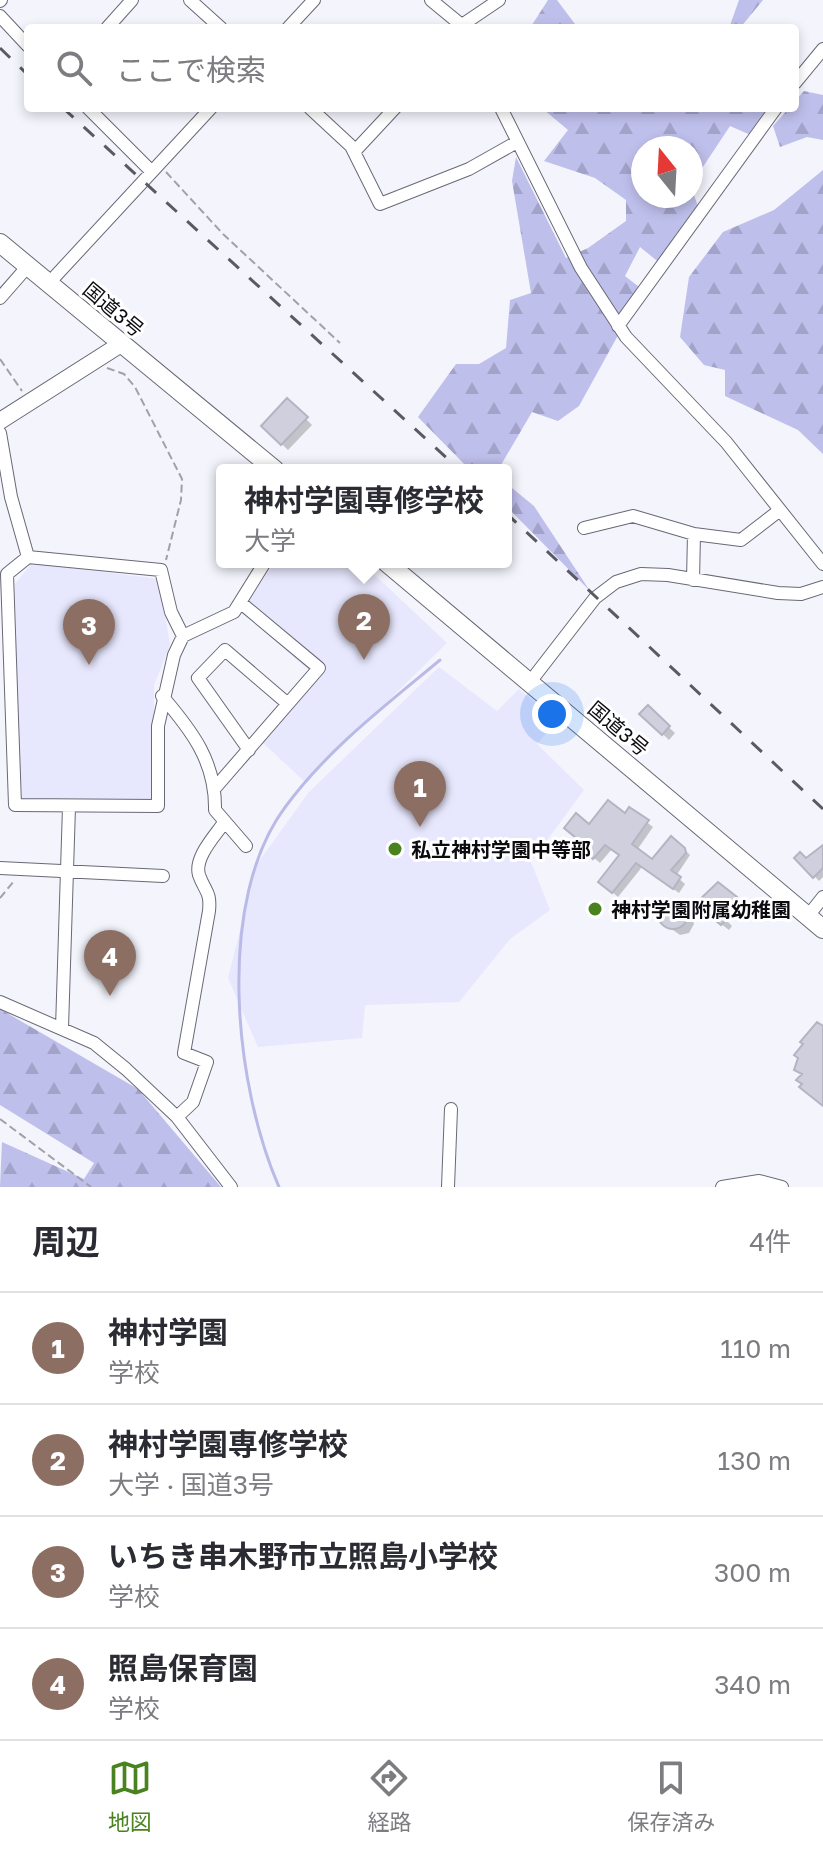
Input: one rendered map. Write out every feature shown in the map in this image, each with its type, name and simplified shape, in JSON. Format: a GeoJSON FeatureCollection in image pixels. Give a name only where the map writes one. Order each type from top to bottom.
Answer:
{"type":"FeatureCollection","features":[{"type":"Feature","properties":{"kind":"highway","name":"国道3号"},"geometry":{"type":"LineString","coordinates":[[0,243],[268,464]]}},
{"type":"Feature","properties":{"kind":"highway","name":"国道3号"},"geometry":{"type":"LineString","coordinates":[[393,568],[816,915],[823,929]]}},
{"type":"Feature","properties":{"kind":"main road"},"geometry":{"type":"LineString","coordinates":[[0,421],[121,344]]}},
{"type":"Feature","properties":{"kind":"street"},"geometry":{"type":"LineString","coordinates":[[111,24],[132,0]]}},
{"type":"Feature","properties":{"kind":"street"},"geometry":{"type":"LineString","coordinates":[[190,0],[217,24]]}},
{"type":"Feature","properties":{"kind":"street"},"geometry":{"type":"LineString","coordinates":[[292,24],[314,0]]}},
{"type":"Feature","properties":{"kind":"street"},"geometry":{"type":"LineString","coordinates":[[431,0],[459,24]]}},
{"type":"Feature","properties":{"kind":"street"},"geometry":{"type":"LineString","coordinates":[[467,24],[499,0]]}},
{"type":"Feature","properties":{"kind":"street"},"geometry":{"type":"LineString","coordinates":[[0,16],[24,42]]}},
{"type":"Feature","properties":{"kind":"street"},"geometry":{"type":"LineString","coordinates":[[799,78],[823,49]]}},
{"type":"Feature","properties":{"kind":"street"},"geometry":{"type":"LineString","coordinates":[[93,112],[154,166]]}},
{"type":"Feature","properties":{"kind":"street"},"geometry":{"type":"LineString","coordinates":[[49,283],[207,112]]}},
{"type":"Feature","properties":{"kind":"street"},"geometry":{"type":"LineString","coordinates":[[315,112],[344,138],[354,152],[380,204],[469,169],[517,142]]}},
{"type":"Feature","properties":{"kind":"street"},"geometry":{"type":"LineString","coordinates":[[354,152],[391,112]]}},
{"type":"Feature","properties":{"kind":"street"},"geometry":{"type":"LineString","coordinates":[[503,112],[581,268],[618,326],[726,442],[823,564]]}},
{"type":"Feature","properties":{"kind":"street"},"geometry":{"type":"LineString","coordinates":[[618,326],[773,112]]}},
{"type":"Feature","properties":{"kind":"street"},"geometry":{"type":"LineString","coordinates":[[0,298],[28,266]]}},
{"type":"Feature","properties":{"kind":"street"},"geometry":{"type":"LineString","coordinates":[[0,433],[11,497],[28,557]]}},
{"type":"Feature","properties":{"kind":"street"},"geometry":{"type":"LineString","coordinates":[[584,528],[633,516],[694,534],[741,540],[780,510]]}},
{"type":"Feature","properties":{"kind":"street"},"geometry":{"type":"LineString","coordinates":[[693,580],[694,534]]}},
{"type":"Feature","properties":{"kind":"street"},"geometry":{"type":"LineString","coordinates":[[183,636],[171,612],[163,571],[28,557],[7,574],[15,805],[158,806],[158,726],[162,696],[183,636],[234,612],[261,568]]}},
{"type":"Feature","properties":{"kind":"street"},"geometry":{"type":"LineString","coordinates":[[530,682],[603,590],[641,574],[778,593],[801,594],[823,587]]}},
{"type":"Feature","properties":{"kind":"street"},"geometry":{"type":"LineString","coordinates":[[215,788],[319,668],[241,603]]}},
{"type":"Feature","properties":{"kind":"street"},"geometry":{"type":"LineString","coordinates":[[249,750],[198,678],[225,650],[288,704]]}},
{"type":"Feature","properties":{"kind":"street"},"geometry":{"type":"LineString","coordinates":[[162,696],[193,732],[211,769],[215,810],[223,824],[246,846]]}},
{"type":"Feature","properties":{"kind":"street"},"geometry":{"type":"LineString","coordinates":[[62,1028],[69,807]]}},
{"type":"Feature","properties":{"kind":"street"},"geometry":{"type":"LineString","coordinates":[[177,1117],[193,1102],[207,1062],[184,1053],[211,893],[199,875],[198,862],[223,824]]}},
{"type":"Feature","properties":{"kind":"street"},"geometry":{"type":"LineString","coordinates":[[0,868],[163,876]]}},
{"type":"Feature","properties":{"kind":"street"},"geometry":{"type":"LineString","coordinates":[[816,915],[823,897]]}},
{"type":"Feature","properties":{"kind":"street"},"geometry":{"type":"LineString","coordinates":[[0,1002],[94,1043],[177,1117],[231,1187]]}},
{"type":"Feature","properties":{"kind":"street"},"geometry":{"type":"LineString","coordinates":[[448,1187],[451,1109]]}},
{"type":"Feature","properties":{"kind":"street"},"geometry":{"type":"LineString","coordinates":[[722,1187],[759,1181],[782,1187]]}},
{"type":"Feature","properties":{"kind":"path"},"geometry":{"type":"LineString","coordinates":[[154,166],[340,343]]}},
{"type":"Feature","properties":{"kind":"path"},"geometry":{"type":"LineString","coordinates":[[0,359],[29,403]]}},
{"type":"Feature","properties":{"kind":"path"},"geometry":{"type":"LineString","coordinates":[[91,363],[124,374],[135,387],[182,479],[181,500],[163,571]]}},
{"type":"Feature","properties":{"kind":"path"},"geometry":{"type":"LineString","coordinates":[[0,898],[25,868]]}},
{"type":"Feature","properties":{"kind":"path"},"geometry":{"type":"LineString","coordinates":[[0,1119],[91,1187]]}},
{"type":"Feature","properties":{"kind":"shaded area"},"geometry":{"type":"Polygon","coordinates":[[[32,563],[159,579],[170,645],[154,685],[153,801],[17,800],[15,584],[32,563]]]}},
{"type":"Feature","properties":{"kind":"shaded area"},"geometry":{"type":"Polygon","coordinates":[[[272,568],[367,568],[447,643],[305,782],[261,741],[317,677],[240,611],[272,568]]]}},
{"type":"Feature","properties":{"kind":"shaded area"},"geometry":{"type":"Polygon","coordinates":[[[439,667],[497,711],[519,689],[557,721],[537,744],[584,790],[531,862],[550,910],[510,939],[459,1002],[365,1005],[362,1038],[258,1047],[228,978],[257,864],[309,792],[439,667]]]}},
{"type":"Feature","properties":{"kind":"green space"},"geometry":{"type":"Polygon","coordinates":[[[548,0],[557,0],[575,24],[533,24],[548,0]]]}},
{"type":"Feature","properties":{"kind":"green space"},"geometry":{"type":"Polygon","coordinates":[[[739,0],[763,0],[743,24],[730,24],[739,0]]]}},
{"type":"Feature","properties":{"kind":"green space"},"geometry":{"type":"Polygon","coordinates":[[[804,91],[823,95],[823,140],[807,137],[780,147],[773,126],[785,112],[799,112],[799,97],[804,91]]]}},
{"type":"Feature","properties":{"kind":"green space"},"geometry":{"type":"Polygon","coordinates":[[[547,112],[770,112],[753,136],[730,126],[703,167],[703,136],[631,136],[631,208],[697,208],[661,264],[640,247],[625,276],[643,290],[579,406],[558,421],[532,412],[502,464],[464,464],[418,417],[456,364],[479,364],[506,348],[510,300],[531,293],[512,181],[516,157],[566,258],[588,248],[626,221],[626,200],[595,178],[544,161],[568,130],[547,112]]]}},
{"type":"Feature","properties":{"kind":"green space"},"geometry":{"type":"Polygon","coordinates":[[[823,170],[823,454],[798,430],[725,396],[725,370],[704,365],[680,337],[689,277],[723,232],[774,210],[823,170]]]}},
{"type":"Feature","properties":{"kind":"green space"},"geometry":{"type":"Polygon","coordinates":[[[512,488],[534,506],[590,591],[512,512],[512,488]]]}},
{"type":"Feature","properties":{"kind":"green space"},"geometry":{"type":"Polygon","coordinates":[[[0,1009],[138,1089],[221,1187],[0,1187],[2,1142],[84,1179],[94,1163],[0,1105],[0,1009]]]}},
{"type":"Feature","properties":{"kind":"building"},"geometry":{"type":"Polygon","coordinates":[[[287,398],[308,417],[281,445],[261,426],[287,398]]]}},
{"type":"Feature","properties":{"kind":"building"},"geometry":{"type":"Polygon","coordinates":[[[648,705],[670,726],[662,735],[639,714],[648,705]]]}},
{"type":"Feature","properties":{"kind":"building"},"geometry":{"type":"Polygon","coordinates":[[[608,800],[625,813],[629,807],[649,820],[632,844],[652,859],[671,836],[685,848],[686,853],[671,870],[681,877],[673,889],[636,863],[612,893],[598,882],[619,855],[605,845],[593,859],[585,852],[588,848],[564,828],[576,813],[589,824],[608,800]]]}},
{"type":"Feature","properties":{"kind":"building"},"geometry":{"type":"Polygon","coordinates":[[[823,845],[823,868],[813,878],[794,858],[800,852],[806,858],[823,845]]]}},
{"type":"Feature","properties":{"kind":"building"},"geometry":{"type":"Polygon","coordinates":[[[718,882],[737,897],[723,914],[727,918],[721,925],[695,904],[718,882]]]}},
{"type":"Feature","properties":{"kind":"building"},"geometry":{"type":"Polygon","coordinates":[[[673,899],[679,900],[687,908],[687,920],[679,928],[673,929],[667,928],[659,920],[658,914],[659,908],[667,900],[673,899]]]}},
{"type":"Feature","properties":{"kind":"building"},"geometry":{"type":"Polygon","coordinates":[[[817,1022],[823,1026],[823,1106],[799,1087],[802,1084],[796,1080],[802,1074],[794,1070],[798,1058],[794,1055],[803,1044],[800,1042],[817,1022]]]}},
{"type":"Feature","properties":{"kind":"waterway"},"geometry":{"type":"LineString","coordinates":[[279,1187],[263,1145],[251,1097],[239,993],[241,941],[249,891],[263,845],[286,806],[320,765],[358,728],[440,660]]}},
{"type":"Feature","properties":{"kind":"railway"},"geometry":{"type":"LineString","coordinates":[[0,48],[24,71]]}},
{"type":"Feature","properties":{"kind":"railway"},"geometry":{"type":"LineString","coordinates":[[67,112],[453,464]]}},
{"type":"Feature","properties":{"kind":"railway"},"geometry":{"type":"LineString","coordinates":[[512,519],[823,809]]}},
{"type":"Feature","properties":{"kind":"place","name":"神村学園専修学校"},"geometry":{"type":"Point","coordinates":[364,660]}},
{"type":"Feature","properties":{"kind":"place","name":"いちき串木野市立照島小学校"},"geometry":{"type":"Point","coordinates":[89,665]}},
{"type":"Feature","properties":{"kind":"place","name":"神村学園"},"geometry":{"type":"Point","coordinates":[420,827]}},
{"type":"Feature","properties":{"kind":"place","name":"私立神村学園中等部"},"geometry":{"type":"Point","coordinates":[395,849]}},
{"type":"Feature","properties":{"kind":"place","name":"神村学園附属幼稚園"},"geometry":{"type":"Point","coordinates":[595,909]}},
{"type":"Feature","properties":{"kind":"place","name":"照島保育園"},"geometry":{"type":"Point","coordinates":[110,996]}}]}
